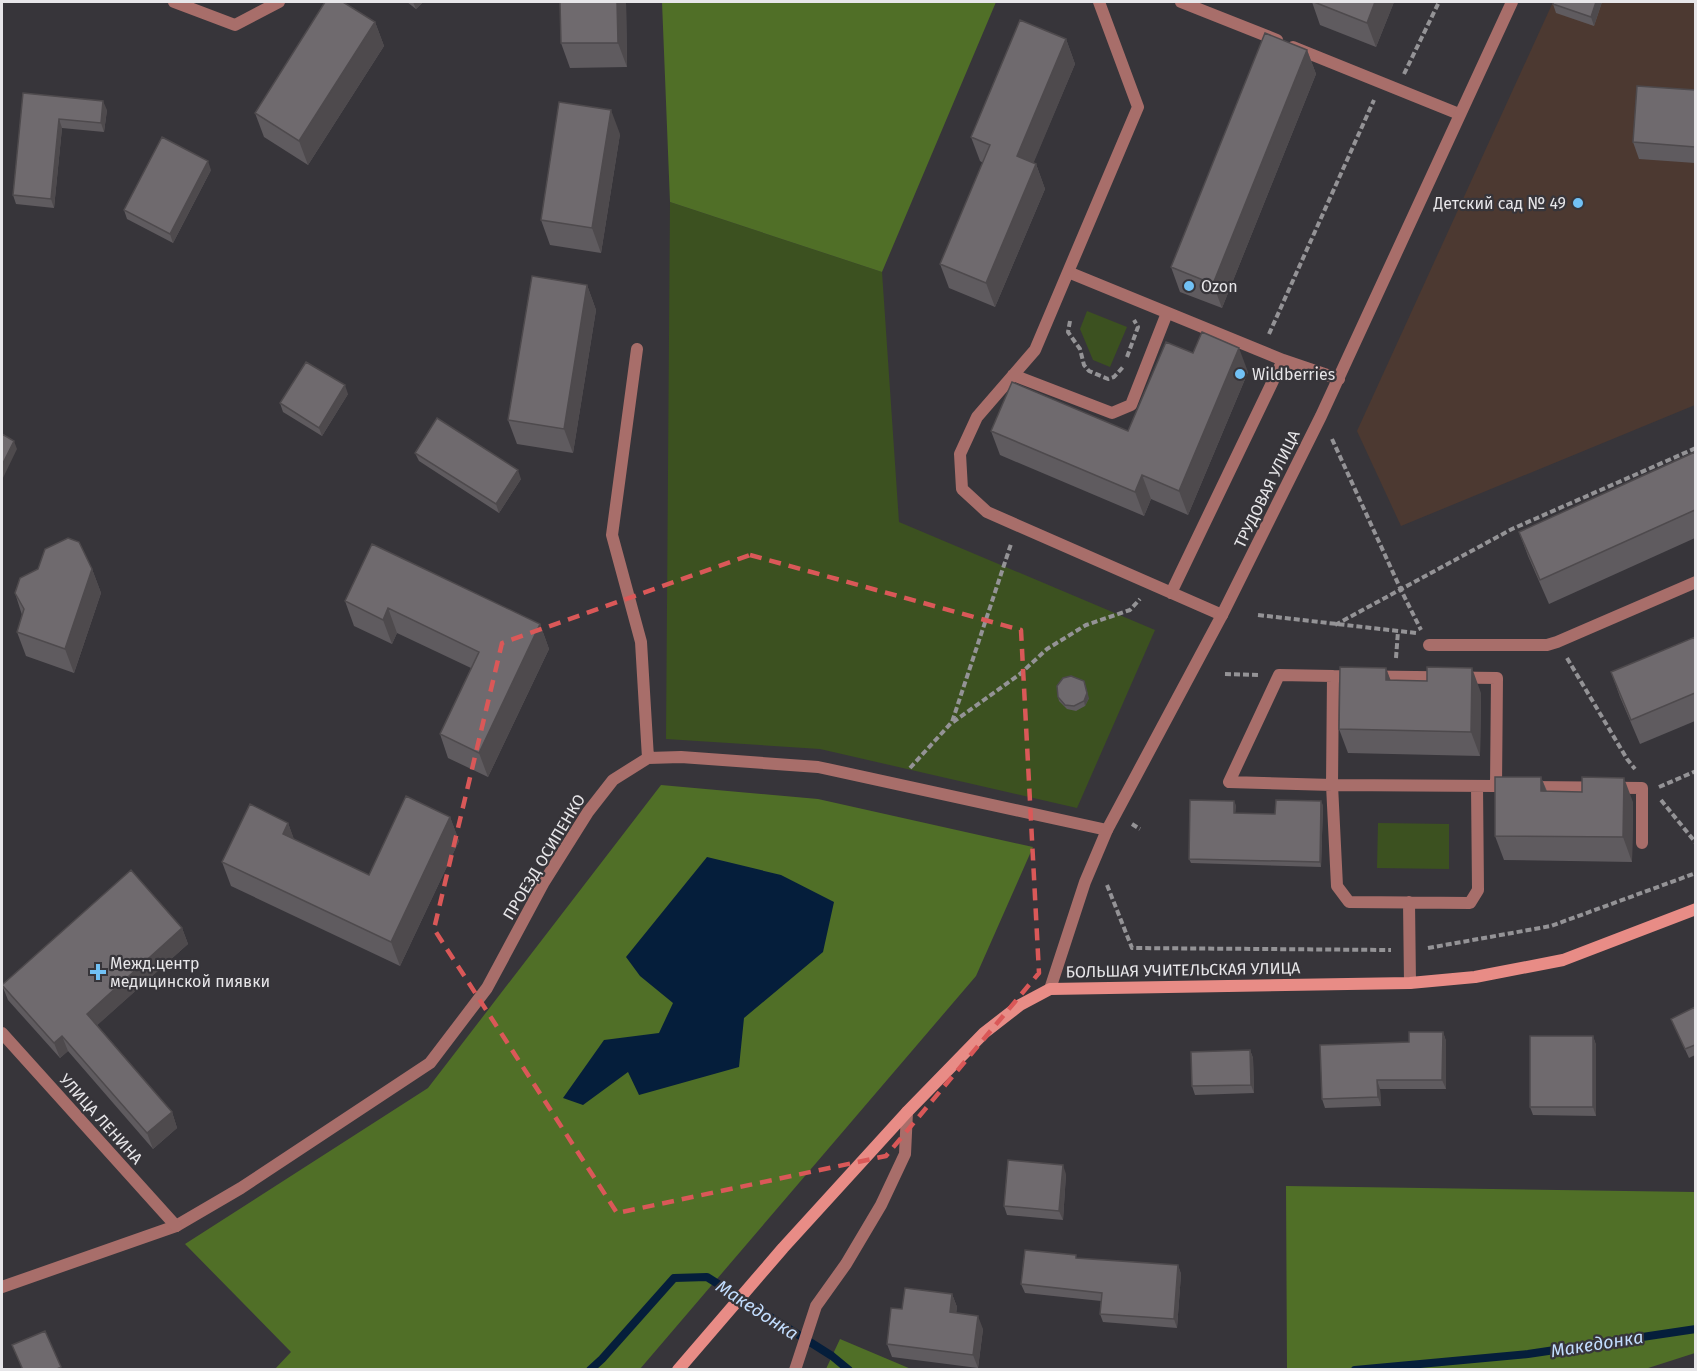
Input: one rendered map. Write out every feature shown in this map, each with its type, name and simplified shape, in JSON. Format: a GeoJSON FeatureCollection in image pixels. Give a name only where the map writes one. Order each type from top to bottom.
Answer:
{"type":"FeatureCollection","features":[{"type":"Feature","properties":{"kind":"main road","name":"БОЛЬШАЯ УЧИТЕЛЬСКАЯ УЛИЦА"},"geometry":{"type":"LineString","coordinates":[[678,1370],[783,1248],[907,1112],[984,1033],[1020,1005],[1050,989],[1410,983],[1475,977],[1563,960],[1695,909]]}},
{"type":"Feature","properties":{"kind":"street"},"geometry":{"type":"LineString","coordinates":[[174,2],[235,25],[279,2]]}},
{"type":"Feature","properties":{"kind":"street"},"geometry":{"type":"LineString","coordinates":[[1099,2],[1138,107],[1035,350],[977,417],[960,454],[962,489],[987,512],[1222,615]]}},
{"type":"Feature","properties":{"kind":"street"},"geometry":{"type":"LineString","coordinates":[[1181,2],[1459,114]]}},
{"type":"Feature","properties":{"kind":"street","name":"ТРУДОВАЯ УЛИЦА"},"geometry":{"type":"LineString","coordinates":[[1050,989],[1084,882],[1107,830],[1222,615],[1321,416],[1512,2]]}},
{"type":"Feature","properties":{"kind":"street"},"geometry":{"type":"LineString","coordinates":[[1068,272],[1283,360],[1338,379]]}},
{"type":"Feature","properties":{"kind":"street"},"geometry":{"type":"LineString","coordinates":[[1013,375],[1112,413],[1131,405],[1167,313]]}},
{"type":"Feature","properties":{"kind":"street"},"geometry":{"type":"LineString","coordinates":[[637,349],[612,535],[641,642],[648,758],[681,757],[818,767],[1107,830]]}},
{"type":"Feature","properties":{"kind":"street"},"geometry":{"type":"LineString","coordinates":[[1171,593],[1283,360]]}},
{"type":"Feature","properties":{"kind":"street"},"geometry":{"type":"LineString","coordinates":[[1429,645],[1547,645],[1695,582]]}},
{"type":"Feature","properties":{"kind":"street"},"geometry":{"type":"LineString","coordinates":[[1507,787],[1497,678],[1280,675],[1229,783],[1332,785],[1477,786],[1507,787],[1642,788],[1642,843]]}},
{"type":"Feature","properties":{"kind":"street"},"geometry":{"type":"LineString","coordinates":[[1333,676],[1332,785],[1337,886],[1349,902],[1470,903],[1478,890],[1477,786]]}},
{"type":"Feature","properties":{"kind":"street","name":"ПРОЕЗД ОСИПЕНКО"},"geometry":{"type":"LineString","coordinates":[[2,1287],[176,1226],[241,1188],[430,1063],[487,988],[544,882],[588,812],[613,780],[648,758]]}},
{"type":"Feature","properties":{"kind":"street"},"geometry":{"type":"LineString","coordinates":[[1409,902],[1410,983]]}},
{"type":"Feature","properties":{"kind":"street","name":"УЛИЦА ЛЕНИНА"},"geometry":{"type":"LineString","coordinates":[[2,1034],[176,1226]]}},
{"type":"Feature","properties":{"kind":"street"},"geometry":{"type":"LineString","coordinates":[[795,1370],[816,1306],[846,1264],[880,1205],[905,1154],[907,1112]]}},
{"type":"Feature","properties":{"kind":"path"},"geometry":{"type":"LineString","coordinates":[[1397,89],[1439,2]]}},
{"type":"Feature","properties":{"kind":"path"},"geometry":{"type":"LineString","coordinates":[[1262,351],[1381,83]]}},
{"type":"Feature","properties":{"kind":"path"},"geometry":{"type":"LineString","coordinates":[[1072,315],[1068,332],[1080,349],[1084,365],[1089,371],[1108,379],[1114,377],[1122,369],[1138,327],[1136,320],[1120,314],[1128,297]]}},
{"type":"Feature","properties":{"kind":"path"},"geometry":{"type":"LineString","coordinates":[[1258,615],[1423,634],[1321,416]]}},
{"type":"Feature","properties":{"kind":"path"},"geometry":{"type":"LineString","coordinates":[[1335,625],[1512,529],[1695,448]]}},
{"type":"Feature","properties":{"kind":"path"},"geometry":{"type":"LineString","coordinates":[[952,722],[1017,526]]}},
{"type":"Feature","properties":{"kind":"path"},"geometry":{"type":"LineString","coordinates":[[896,784],[952,722],[1020,674],[1056,643],[1086,625],[1130,610],[1152,585]]}},
{"type":"Feature","properties":{"kind":"path"},"geometry":{"type":"LineString","coordinates":[[1397,655],[1398,632]]}},
{"type":"Feature","properties":{"kind":"path"},"geometry":{"type":"LineString","coordinates":[[1557,642],[1627,759],[1642,777]]}},
{"type":"Feature","properties":{"kind":"path"},"geometry":{"type":"LineString","coordinates":[[1225,674],[1280,675]]}},
{"type":"Feature","properties":{"kind":"path"},"geometry":{"type":"LineString","coordinates":[[1653,789],[1695,771]]}},
{"type":"Feature","properties":{"kind":"path"},"geometry":{"type":"LineString","coordinates":[[1660,798],[1695,843]]}},
{"type":"Feature","properties":{"kind":"path"},"geometry":{"type":"LineString","coordinates":[[1107,885],[1132,948],[1410,950],[1551,926],[1695,873]]}},
{"type":"Feature","properties":{"kind":"highlighted area"},"geometry":{"type":"Polygon","coordinates":[[[750,555],[1021,630],[1039,973],[886,1156],[617,1213],[434,929],[502,643],[750,555]]]}},
{"type":"Feature","properties":{"kind":"shaded area","name":"Детский сад № 49"},"geometry":{"type":"Polygon","coordinates":[[[1553,2],[1695,2],[1695,405],[1401,526],[1357,431],[1553,2]]]}},
{"type":"Feature","properties":{"kind":"green space"},"geometry":{"type":"Polygon","coordinates":[[[662,2],[996,2],[882,272],[670,202],[662,2]]]}},
{"type":"Feature","properties":{"kind":"green space"},"geometry":{"type":"Polygon","coordinates":[[[670,202],[882,272],[899,522],[1155,630],[1077,808],[820,749],[666,739],[670,202]]]}},
{"type":"Feature","properties":{"kind":"green space"},"geometry":{"type":"Polygon","coordinates":[[[1087,311],[1127,327],[1110,367],[1093,360],[1080,329],[1087,311]]]}},
{"type":"Feature","properties":{"kind":"green space"},"geometry":{"type":"Polygon","coordinates":[[[661,785],[818,799],[1033,847],[976,976],[640,1369],[275,1369],[291,1352],[185,1244],[428,1088],[661,785]]]}},
{"type":"Feature","properties":{"kind":"green space"},"geometry":{"type":"Polygon","coordinates":[[[1378,823],[1449,824],[1449,869],[1377,868],[1378,823]]]}},
{"type":"Feature","properties":{"kind":"green space"},"geometry":{"type":"Polygon","coordinates":[[[1286,1186],[1695,1192],[1695,1353],[1642,1370],[1287,1369],[1286,1186]]]}},
{"type":"Feature","properties":{"kind":"green space"},"geometry":{"type":"Polygon","coordinates":[[[840,1339],[911,1369],[826,1369],[840,1339]]]}},
{"type":"Feature","properties":{"kind":"water"},"geometry":{"type":"Polygon","coordinates":[[[707,857],[781,875],[834,902],[823,952],[744,1018],[739,1067],[639,1095],[628,1072],[583,1105],[563,1098],[604,1040],[659,1033],[673,1003],[640,976],[626,957],[707,857]]]}},
{"type":"Feature","properties":{"kind":"building"},"geometry":{"type":"Polygon","coordinates":[[[325,2],[343,2],[375,22],[299,141],[255,113],[325,2]]]}},
{"type":"Feature","properties":{"kind":"building"},"geometry":{"type":"Polygon","coordinates":[[[560,2],[617,2],[618,43],[561,43],[560,2]]]}},
{"type":"Feature","properties":{"kind":"building"},"geometry":{"type":"Polygon","coordinates":[[[1314,2],[1375,2],[1367,23],[1314,2]]]}},
{"type":"Feature","properties":{"kind":"building"},"geometry":{"type":"Polygon","coordinates":[[[1554,2],[1596,2],[1591,17],[1553,4],[1554,2]]]}},
{"type":"Feature","properties":{"kind":"building"},"geometry":{"type":"Polygon","coordinates":[[[1020,20],[1066,39],[1017,156],[1036,164],[986,283],[940,264],[990,145],[971,137],[1020,20]]]}},
{"type":"Feature","properties":{"kind":"building"},"geometry":{"type":"Polygon","coordinates":[[[1265,33],[1307,50],[1213,284],[1171,267],[1265,33]]]}},
{"type":"Feature","properties":{"kind":"building"},"geometry":{"type":"Polygon","coordinates":[[[1637,86],[1695,90],[1695,147],[1633,142],[1637,86]]]}},
{"type":"Feature","properties":{"kind":"building"},"geometry":{"type":"Polygon","coordinates":[[[23,93],[103,101],[101,123],[59,119],[51,199],[13,195],[23,93]]]}},
{"type":"Feature","properties":{"kind":"building"},"geometry":{"type":"Polygon","coordinates":[[[559,102],[611,110],[592,228],[541,220],[559,102]]]}},
{"type":"Feature","properties":{"kind":"building"},"geometry":{"type":"Polygon","coordinates":[[[162,137],[208,161],[170,234],[124,210],[162,137]]]}},
{"type":"Feature","properties":{"kind":"building"},"geometry":{"type":"Polygon","coordinates":[[[532,276],[587,285],[564,429],[508,420],[532,276]]]}},
{"type":"Feature","properties":{"kind":"building"},"geometry":{"type":"Polygon","coordinates":[[[1202,332],[1239,348],[1179,491],[1142,475],[1135,492],[991,431],[1012,382],[1128,431],[1166,342],[1193,353],[1202,332]]]}},
{"type":"Feature","properties":{"kind":"building"},"geometry":{"type":"Polygon","coordinates":[[[306,362],[345,385],[319,428],[280,403],[306,362]]]}},
{"type":"Feature","properties":{"kind":"building"},"geometry":{"type":"Polygon","coordinates":[[[437,418],[518,470],[496,504],[415,453],[437,418]]]}},
{"type":"Feature","properties":{"kind":"building"},"geometry":{"type":"Polygon","coordinates":[[[2,434],[14,441],[2,465],[2,434]]]}},
{"type":"Feature","properties":{"kind":"building"},"geometry":{"type":"Polygon","coordinates":[[[1695,452],[1695,510],[1540,580],[1519,532],[1695,452]]]}},
{"type":"Feature","properties":{"kind":"building"},"geometry":{"type":"Polygon","coordinates":[[[68,538],[79,542],[92,569],[65,649],[17,632],[24,609],[15,593],[20,578],[38,569],[45,549],[68,538]]]}},
{"type":"Feature","properties":{"kind":"building"},"geometry":{"type":"Polygon","coordinates":[[[372,544],[540,624],[479,753],[440,734],[479,652],[388,608],[383,620],[345,601],[372,544]]]}},
{"type":"Feature","properties":{"kind":"building"},"geometry":{"type":"Polygon","coordinates":[[[1695,637],[1695,693],[1631,720],[1611,672],[1695,637]]]}},
{"type":"Feature","properties":{"kind":"building"},"geometry":{"type":"Polygon","coordinates":[[[1340,667],[1386,668],[1386,680],[1427,681],[1427,667],[1472,668],[1471,732],[1339,729],[1340,667]]]}},
{"type":"Feature","properties":{"kind":"building"},"geometry":{"type":"Polygon","coordinates":[[[1071,676],[1084,681],[1087,693],[1084,701],[1074,706],[1065,705],[1058,697],[1057,686],[1063,678],[1071,676]]]}},
{"type":"Feature","properties":{"kind":"building"},"geometry":{"type":"Polygon","coordinates":[[[1495,777],[1541,777],[1541,791],[1582,792],[1582,777],[1624,778],[1623,837],[1495,836],[1495,777]]]}},
{"type":"Feature","properties":{"kind":"building"},"geometry":{"type":"Polygon","coordinates":[[[406,796],[450,817],[391,942],[222,862],[250,804],[288,823],[283,834],[369,875],[406,796]]]}},
{"type":"Feature","properties":{"kind":"building"},"geometry":{"type":"Polygon","coordinates":[[[1190,800],[1234,801],[1234,813],[1275,814],[1276,800],[1321,801],[1320,862],[1189,859],[1190,800]]]}},
{"type":"Feature","properties":{"kind":"building","name":"Межд.центр медицинской пиявки"},"geometry":{"type":"Polygon","coordinates":[[[131,870],[182,928],[87,1014],[172,1112],[147,1133],[62,1036],[54,1043],[2,985],[131,870]]]}},
{"type":"Feature","properties":{"kind":"building"},"geometry":{"type":"Polygon","coordinates":[[[1695,1007],[1695,1045],[1685,1049],[1671,1019],[1695,1007]]]}},
{"type":"Feature","properties":{"kind":"building"},"geometry":{"type":"Polygon","coordinates":[[[1409,1032],[1443,1032],[1442,1080],[1377,1080],[1378,1097],[1322,1099],[1320,1045],[1409,1042],[1409,1032]]]}},
{"type":"Feature","properties":{"kind":"building"},"geometry":{"type":"Polygon","coordinates":[[[1530,1036],[1593,1036],[1593,1107],[1530,1107],[1530,1036]]]}},
{"type":"Feature","properties":{"kind":"building"},"geometry":{"type":"Polygon","coordinates":[[[1250,1050],[1251,1085],[1192,1086],[1191,1052],[1250,1050]]]}},
{"type":"Feature","properties":{"kind":"building"},"geometry":{"type":"Polygon","coordinates":[[[1008,1160],[1063,1165],[1059,1211],[1004,1206],[1008,1160]]]}},
{"type":"Feature","properties":{"kind":"building"},"geometry":{"type":"Polygon","coordinates":[[[1025,1250],[1076,1255],[1076,1258],[1178,1265],[1174,1319],[1100,1314],[1102,1293],[1021,1284],[1025,1250]]]}},
{"type":"Feature","properties":{"kind":"building"},"geometry":{"type":"Polygon","coordinates":[[[905,1288],[952,1294],[950,1312],[978,1316],[973,1355],[887,1344],[891,1308],[902,1309],[905,1288]]]}},
{"type":"Feature","properties":{"kind":"building"},"geometry":{"type":"Polygon","coordinates":[[[45,1331],[61,1367],[55,1370],[23,1370],[12,1345],[45,1331]]]}},
{"type":"Feature","properties":{"kind":"waterway","name":"Македонка"},"geometry":{"type":"LineString","coordinates":[[590,1370],[674,1278],[707,1277],[832,1356],[849,1370]]}},
{"type":"Feature","properties":{"kind":"waterway","name":"Македонка"},"geometry":{"type":"LineString","coordinates":[[1355,1370],[1528,1354],[1696,1329]]}},
{"type":"Feature","properties":{"kind":"place","name":"Детский сад № 49"},"geometry":{"type":"Point","coordinates":[1578,203]}},
{"type":"Feature","properties":{"kind":"place","name":"Ozon"},"geometry":{"type":"Point","coordinates":[1189,286]}},
{"type":"Feature","properties":{"kind":"place","name":"Wildberries"},"geometry":{"type":"Point","coordinates":[1240,374]}},
{"type":"Feature","properties":{"kind":"place","name":"Межд.центр медицинской пиявки"},"geometry":{"type":"Point","coordinates":[98,972]}}]}
